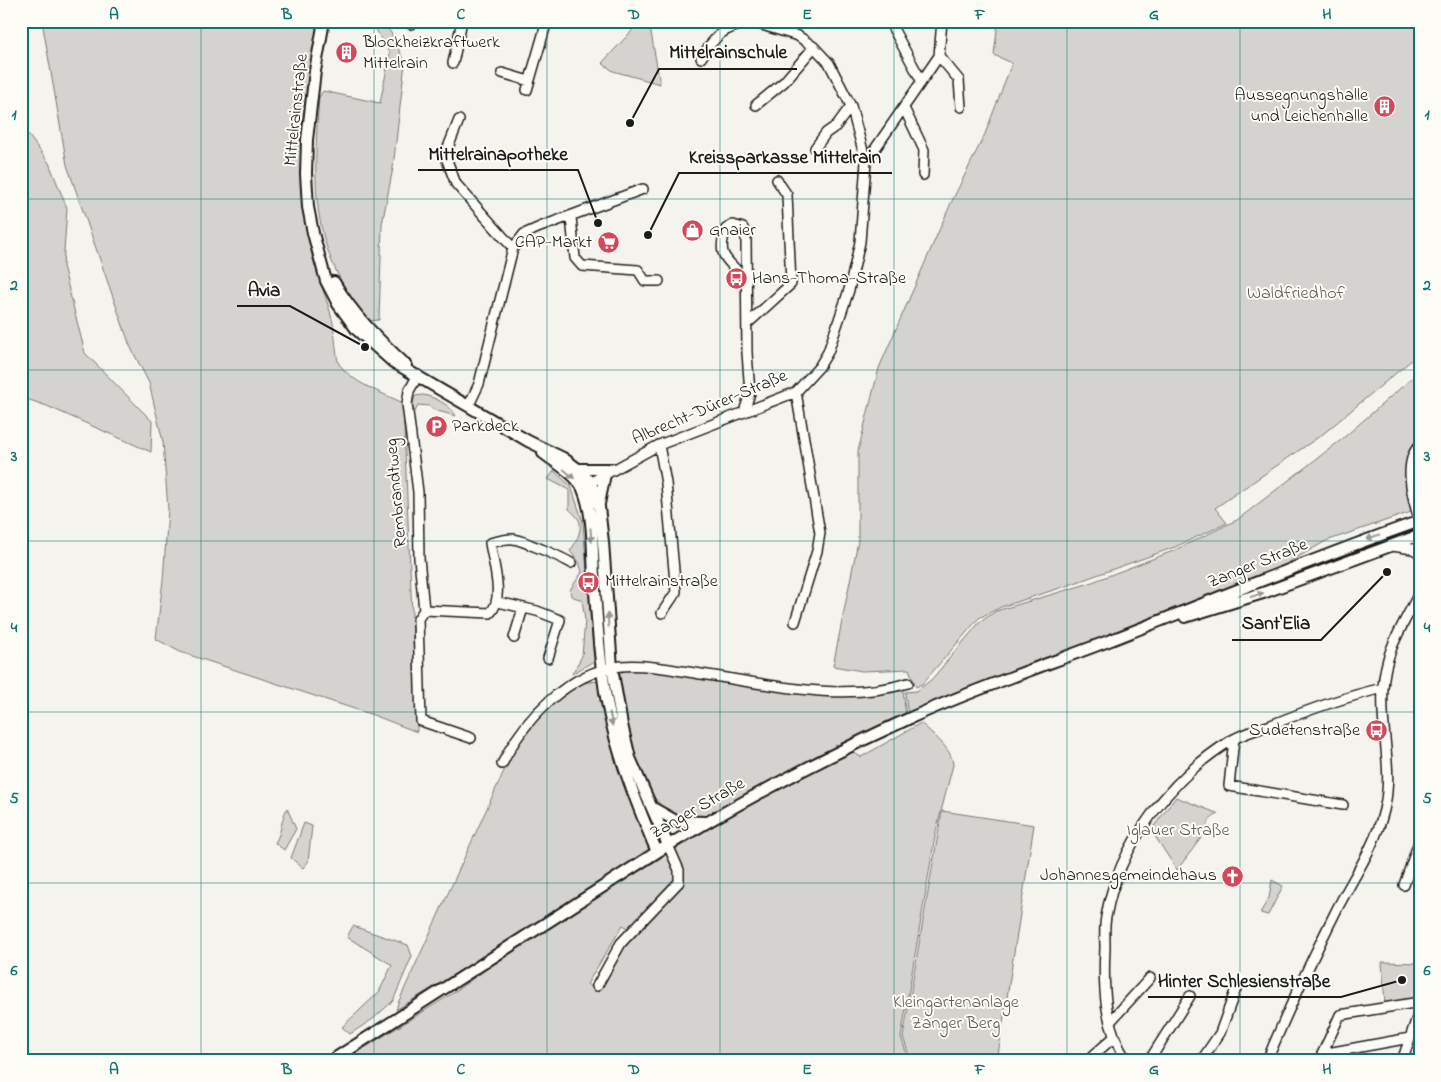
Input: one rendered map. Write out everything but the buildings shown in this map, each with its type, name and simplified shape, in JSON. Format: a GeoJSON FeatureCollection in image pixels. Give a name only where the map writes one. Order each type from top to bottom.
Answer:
{"type":"FeatureCollection","features":[{"type":"Feature","properties":{"kind":"street","name":"Mittelrainstraße"},"geometry":{"type":"LineString","coordinates":[[324,21],[315,71],[306,148],[308,207],[326,282],[357,330],[393,362],[528,441],[563,458],[578,469],[598,508],[604,542],[607,670],[630,758],[668,845]]}},
{"type":"Feature","properties":{"kind":"street"},"geometry":{"type":"LineString","coordinates":[[404,21],[411,24],[412,21]]}},
{"type":"Feature","properties":{"kind":"street"},"geometry":{"type":"LineString","coordinates":[[453,63],[462,21]]}},
{"type":"Feature","properties":{"kind":"street"},"geometry":{"type":"LineString","coordinates":[[502,73],[528,85],[547,21]]}},
{"type":"Feature","properties":{"kind":"street"},"geometry":{"type":"LineString","coordinates":[[889,21],[920,80]]}},
{"type":"Feature","properties":{"kind":"street"},"geometry":{"type":"LineString","coordinates":[[866,162],[904,108],[920,80],[939,56],[942,21]]}},
{"type":"Feature","properties":{"kind":"street","name":"Albrecht-Dürer-Straße"},"geometry":{"type":"LineString","coordinates":[[586,485],[659,445],[796,392],[819,367],[828,352],[850,290],[860,242],[866,162],[851,106],[829,63],[814,47],[798,36],[750,22],[727,28],[713,39],[701,58]]}},
{"type":"Feature","properties":{"kind":"street"},"geometry":{"type":"LineString","coordinates":[[756,105],[784,82],[814,47]]}},
{"type":"Feature","properties":{"kind":"street"},"geometry":{"type":"LineString","coordinates":[[939,56],[959,80],[961,107]]}},
{"type":"Feature","properties":{"kind":"street"},"geometry":{"type":"LineString","coordinates":[[815,148],[826,133],[836,126],[851,106]]}},
{"type":"Feature","properties":{"kind":"street"},"geometry":{"type":"LineString","coordinates":[[904,108],[924,150],[923,175]]}},
{"type":"Feature","properties":{"kind":"street"},"geometry":{"type":"LineString","coordinates":[[459,120],[445,155],[456,184],[514,248]]}},
{"type":"Feature","properties":{"kind":"street"},"geometry":{"type":"LineString","coordinates":[[747,324],[791,284],[787,195],[777,180]]}},
{"type":"Feature","properties":{"kind":"street"},"geometry":{"type":"LineString","coordinates":[[469,405],[478,384],[514,248],[524,234],[643,189]]}},
{"type":"Feature","properties":{"kind":"street"},"geometry":{"type":"LineString","coordinates":[[572,217],[575,258],[582,266],[638,270],[645,281],[659,281]]}},
{"type":"Feature","properties":{"kind":"street"},"geometry":{"type":"LineString","coordinates":[[744,412],[750,393],[745,231],[733,225],[726,229],[720,251],[723,257],[737,268],[746,281]]}},
{"type":"Feature","properties":{"kind":"street","name":"Rembrandtweg"},"geometry":{"type":"LineString","coordinates":[[418,375],[409,391],[407,404],[418,492],[424,610],[418,619],[421,721],[471,738]]}},
{"type":"Feature","properties":{"kind":"street"},"geometry":{"type":"LineString","coordinates":[[795,622],[817,551],[820,533],[796,392]]}},
{"type":"Feature","properties":{"kind":"street","name":"Mittelrainstraße"},"geometry":{"type":"LineString","coordinates":[[528,441],[586,485],[607,670],[620,757],[656,852]]}},
{"type":"Feature","properties":{"kind":"street"},"geometry":{"type":"LineString","coordinates":[[659,445],[666,483],[676,592],[662,613]]}},
{"type":"Feature","properties":{"kind":"street"},"geometry":{"type":"LineString","coordinates":[[1419,522],[1412,486],[1411,463],[1420,445]]}},
{"type":"Feature","properties":{"kind":"street"},"geometry":{"type":"LineString","coordinates":[[578,469],[609,472],[598,508]]}},
{"type":"Feature","properties":{"kind":"street"},"geometry":{"type":"LineString","coordinates":[[1412,486],[1420,492]]}},
{"type":"Feature","properties":{"kind":"street","name":"Zanger Straße"},"geometry":{"type":"LineString","coordinates":[[331,1061],[656,852],[706,822],[806,768],[909,718],[998,681],[1110,640],[1336,550],[1419,522]]}},
{"type":"Feature","properties":{"kind":"street","name":"Zanger Straße"},"geometry":{"type":"LineString","coordinates":[[1110,640],[1263,593],[1420,535]]}},
{"type":"Feature","properties":{"kind":"street"},"geometry":{"type":"LineString","coordinates":[[424,610],[490,614],[498,602],[490,543],[513,539],[562,557],[571,564]]}},
{"type":"Feature","properties":{"kind":"street"},"geometry":{"type":"LineString","coordinates":[[1387,546],[1401,546],[1420,553]]}},
{"type":"Feature","properties":{"kind":"street"},"geometry":{"type":"LineString","coordinates":[[1267,1061],[1316,952],[1372,848],[1384,810],[1388,773],[1382,688],[1393,642],[1400,625],[1416,608],[1420,591]]}},
{"type":"Feature","properties":{"kind":"street"},"geometry":{"type":"LineString","coordinates":[[498,602],[560,620],[548,658]]}},
{"type":"Feature","properties":{"kind":"street"},"geometry":{"type":"LineString","coordinates":[[514,638],[523,608]]}},
{"type":"Feature","properties":{"kind":"street"},"geometry":{"type":"LineString","coordinates":[[502,764],[512,742],[538,712],[578,681],[621,666],[665,668],[794,689],[873,690],[908,683]]}},
{"type":"Feature","properties":{"kind":"street"},"geometry":{"type":"LineString","coordinates":[[1127,1061],[1113,1038],[1103,986],[1106,917],[1121,867],[1145,825],[1180,780],[1201,761],[1234,739],[1346,696],[1382,688]]}},
{"type":"Feature","properties":{"kind":"street"},"geometry":{"type":"LineString","coordinates":[[1234,739],[1229,786],[1343,805]]}},
{"type":"Feature","properties":{"kind":"street"},"geometry":{"type":"LineString","coordinates":[[651,807],[676,821],[706,822]]}},
{"type":"Feature","properties":{"kind":"street"},"geometry":{"type":"LineString","coordinates":[[1404,885],[1420,839]]}},
{"type":"Feature","properties":{"kind":"street"},"geometry":{"type":"LineString","coordinates":[[597,986],[621,943],[679,882],[679,870],[668,845]]}},
{"type":"Feature","properties":{"kind":"street"},"geometry":{"type":"LineString","coordinates":[[1110,1022],[1150,978]]}},
{"type":"Feature","properties":{"kind":"street"},"geometry":{"type":"LineString","coordinates":[[1201,1061],[1220,1033],[1237,986]]}},
{"type":"Feature","properties":{"kind":"street"},"geometry":{"type":"LineString","coordinates":[[1149,1061],[1190,996]]}},
{"type":"Feature","properties":{"kind":"street"},"geometry":{"type":"LineString","coordinates":[[1320,1058],[1340,1015],[1420,1002]]}},
{"type":"Feature","properties":{"kind":"street"},"geometry":{"type":"LineString","coordinates":[[1402,1061],[1420,1009]]}},
{"type":"Feature","properties":{"kind":"street"},"geometry":{"type":"LineString","coordinates":[[1087,1061],[1113,1038]]}},
{"type":"Feature","properties":{"kind":"street"},"geometry":{"type":"LineString","coordinates":[[1320,1058],[1410,1038]]}},
{"type":"Feature","properties":{"kind":"green space"},"geometry":{"type":"Polygon","coordinates":[[[42,21],[319,21],[308,77],[302,134],[302,191],[305,219],[312,256],[332,319],[339,364],[360,382],[403,403],[417,732],[376,716],[180,652],[156,639],[163,580],[168,510],[163,442],[149,383],[130,346],[67,165],[42,21]]]}},
{"type":"Feature","properties":{"kind":"green space"},"geometry":{"type":"Polygon","coordinates":[[[371,21],[383,21],[391,33],[405,63],[393,168],[382,224],[379,320],[368,321],[349,294],[335,268],[325,242],[316,188],[316,159],[319,97],[323,91],[380,103],[390,53],[371,21]]]}},
{"type":"Feature","properties":{"kind":"green space"},"geometry":{"type":"Polygon","coordinates":[[[641,21],[649,21],[660,84],[613,71],[602,63],[641,21]]]}},
{"type":"Feature","properties":{"kind":"green space","name":"Waldfriedhof"},"geometry":{"type":"Polygon","coordinates":[[[998,21],[1420,21],[1420,353],[1323,434],[1215,508],[1227,523],[1175,547],[1001,607],[979,618],[922,684],[916,687],[909,669],[862,671],[833,666],[858,541],[858,451],[879,368],[951,203],[985,134],[1012,63],[994,55],[998,21]]]}},
{"type":"Feature","properties":{"kind":"green space"},"geometry":{"type":"Polygon","coordinates":[[[21,125],[49,163],[67,208],[63,266],[85,353],[152,421],[151,452],[47,406],[21,397],[21,125]]]}},
{"type":"Feature","properties":{"kind":"green space"},"geometry":{"type":"Polygon","coordinates":[[[1420,371],[1420,509],[1326,541],[1281,567],[908,715],[905,692],[917,691],[932,679],[979,623],[996,611],[1087,584],[1173,551],[1237,520],[1341,440],[1420,371]]]}},
{"type":"Feature","properties":{"kind":"green space"},"geometry":{"type":"Polygon","coordinates":[[[423,395],[442,402],[456,416],[434,410],[429,406],[418,405],[415,412],[412,407],[415,396],[423,395]]]}},
{"type":"Feature","properties":{"kind":"green space"},"geometry":{"type":"Polygon","coordinates":[[[554,471],[571,486],[583,522],[594,661],[572,674],[582,656],[585,620],[582,600],[571,596],[570,590],[582,572],[579,562],[570,551],[578,537],[580,523],[569,509],[569,490],[548,479],[554,471]]]}},
{"type":"Feature","properties":{"kind":"green space"},"geometry":{"type":"Polygon","coordinates":[[[632,668],[864,694],[903,691],[906,716],[833,749],[708,817],[685,819],[667,810],[653,795],[641,774],[626,726],[616,683],[622,672],[632,668]]]}},
{"type":"Feature","properties":{"kind":"green space"},"geometry":{"type":"Polygon","coordinates":[[[598,681],[618,757],[649,850],[514,938],[396,1010],[519,738],[546,708],[582,683],[598,681]]]}},
{"type":"Feature","properties":{"kind":"green space"},"geometry":{"type":"Polygon","coordinates":[[[921,723],[945,747],[952,759],[953,765],[936,831],[901,1037],[909,1061],[343,1061],[450,995],[531,937],[742,809],[851,751],[861,757],[921,723]],[[623,925],[587,984],[598,992],[633,932],[623,925]]]}},
{"type":"Feature","properties":{"kind":"green space","name":"Iglauer Straße"},"geometry":{"type":"Polygon","coordinates":[[[1176,797],[1219,814],[1211,819],[1201,838],[1177,870],[1151,830],[1176,797]]]}},
{"type":"Feature","properties":{"kind":"green space"},"geometry":{"type":"Polygon","coordinates":[[[287,808],[296,829],[284,850],[275,843],[287,808]]]}},
{"type":"Feature","properties":{"kind":"green space","name":"Kleingartenanlage Zanger Berg"},"geometry":{"type":"Polygon","coordinates":[[[942,811],[1034,825],[997,1061],[911,1061],[903,1037],[942,811]]]}},
{"type":"Feature","properties":{"kind":"green space"},"geometry":{"type":"Polygon","coordinates":[[[304,823],[312,826],[308,862],[303,868],[291,858],[304,823]]]}},
{"type":"Feature","properties":{"kind":"green space"},"geometry":{"type":"Polygon","coordinates":[[[1272,880],[1283,886],[1268,915],[1260,913],[1269,898],[1272,880]]]}},
{"type":"Feature","properties":{"kind":"green space"},"geometry":{"type":"Polygon","coordinates":[[[353,926],[408,945],[412,956],[393,1001],[373,1019],[350,1034],[342,1027],[379,992],[392,965],[347,937],[353,926]]]}},
{"type":"Feature","properties":{"kind":"green space"},"geometry":{"type":"Polygon","coordinates":[[[1382,962],[1420,963],[1420,998],[1385,1004],[1382,962]]]}},
{"type":"Feature","properties":{"kind":"place","name":"Blockheizkraftwerk Mittelrain"},"geometry":{"type":"Point","coordinates":[347,53]}},
{"type":"Feature","properties":{"kind":"place","name":"Aussegnungshalle und Leichenhalle"},"geometry":{"type":"Point","coordinates":[1384,106]}},
{"type":"Feature","properties":{"kind":"place","name":"Mittelrainschule"},"geometry":{"type":"Point","coordinates":[630,123]}},
{"type":"Feature","properties":{"kind":"place","name":"Mittelrainapotheke"},"geometry":{"type":"Point","coordinates":[598,223]}},
{"type":"Feature","properties":{"kind":"place","name":"Gnaier"},"geometry":{"type":"Point","coordinates":[693,231]}},
{"type":"Feature","properties":{"kind":"place","name":"Kreissparkasse Mittelrain"},"geometry":{"type":"Point","coordinates":[648,235]}},
{"type":"Feature","properties":{"kind":"place","name":"CAP-Markt"},"geometry":{"type":"Point","coordinates":[608,243]}},
{"type":"Feature","properties":{"kind":"place","name":"Hans-Thoma-Straße"},"geometry":{"type":"Point","coordinates":[736,279]}},
{"type":"Feature","properties":{"kind":"place","name":"Avia"},"geometry":{"type":"Point","coordinates":[365,347]}},
{"type":"Feature","properties":{"kind":"place","name":"Parkdeck"},"geometry":{"type":"Point","coordinates":[436,427]}},
{"type":"Feature","properties":{"kind":"place","name":"Sant'Elia"},"geometry":{"type":"Point","coordinates":[1387,572]}},
{"type":"Feature","properties":{"kind":"place","name":"Mittelrainstraße"},"geometry":{"type":"Point","coordinates":[589,582]}},
{"type":"Feature","properties":{"kind":"place","name":"Sudetenstraße"},"geometry":{"type":"Point","coordinates":[1376,731]}},
{"type":"Feature","properties":{"kind":"place","name":"Johannesgemeindehaus"},"geometry":{"type":"Point","coordinates":[1233,876]}},
{"type":"Feature","properties":{"kind":"place","name":"Hinter Schlesienstraße"},"geometry":{"type":"Point","coordinates":[1402,980]}}]}
